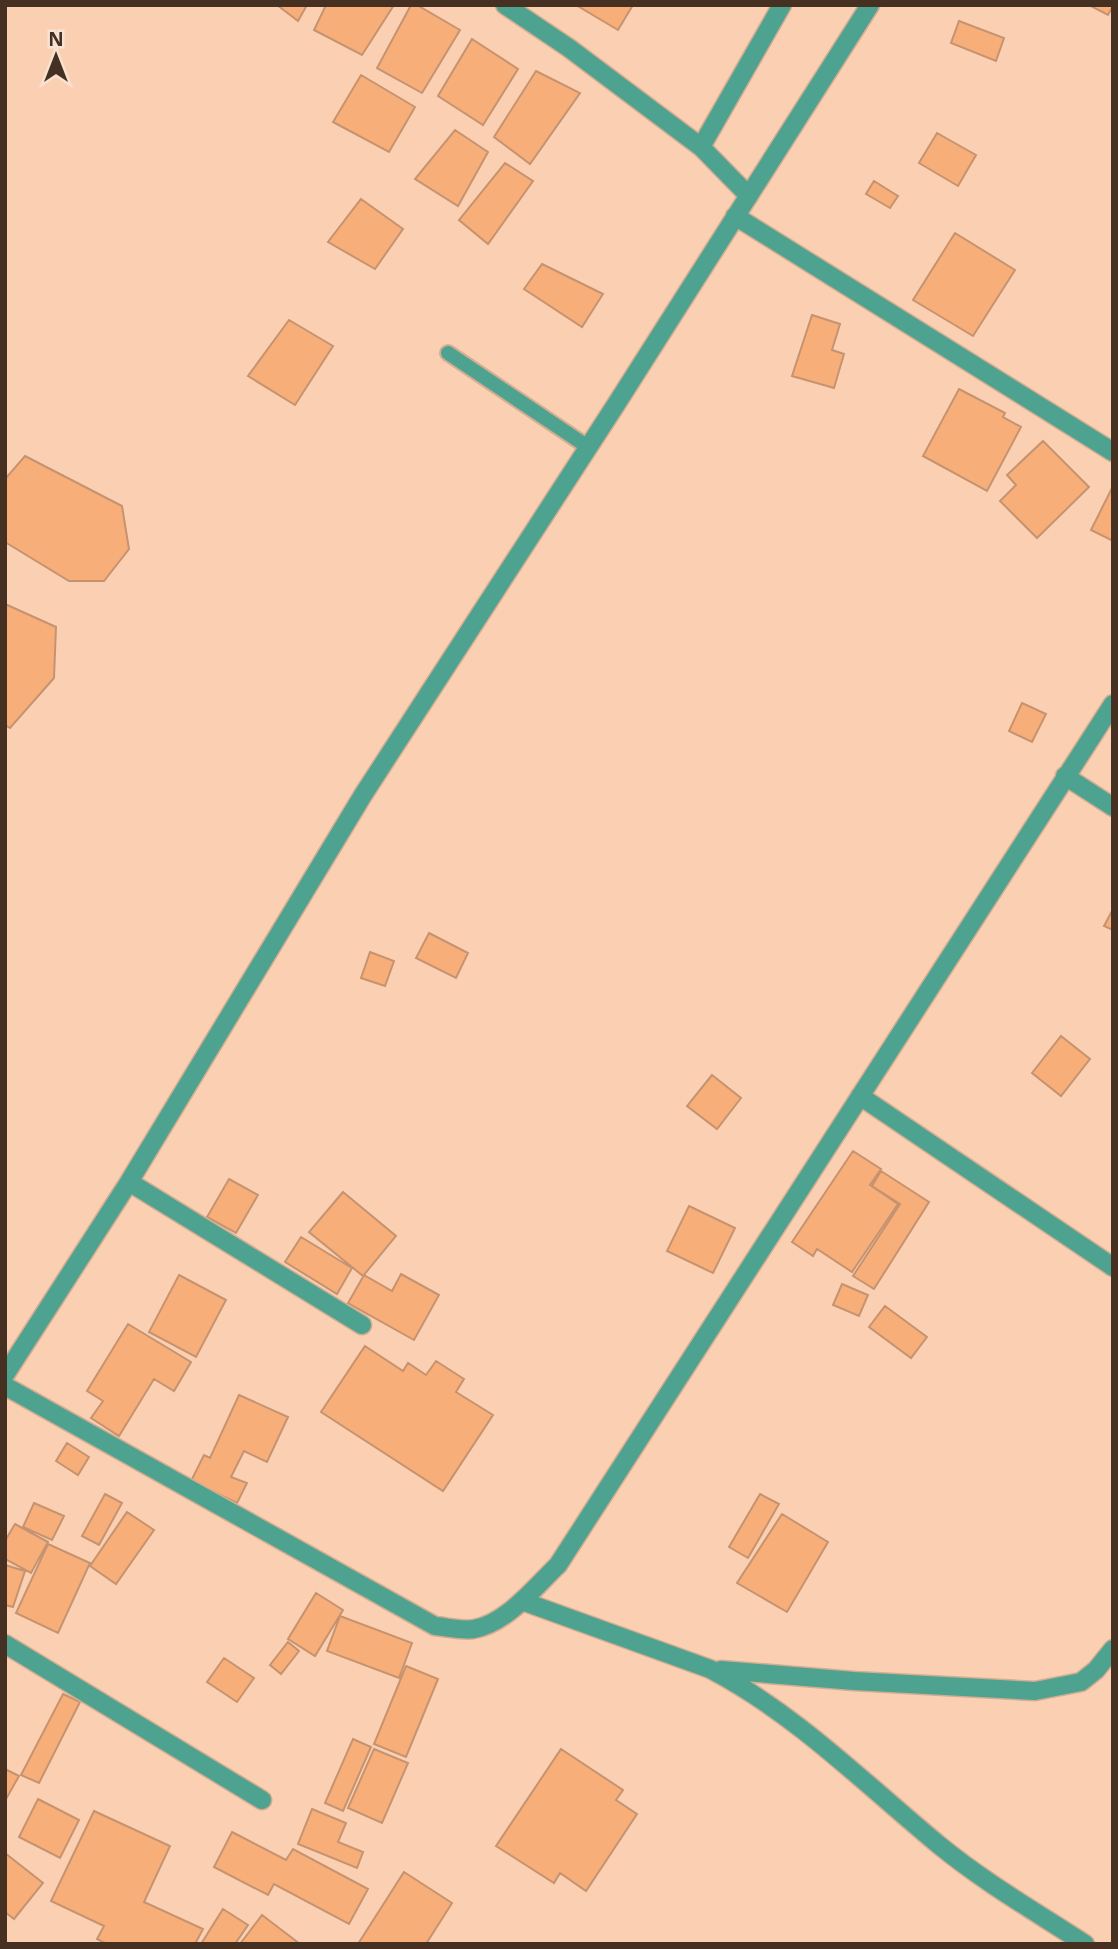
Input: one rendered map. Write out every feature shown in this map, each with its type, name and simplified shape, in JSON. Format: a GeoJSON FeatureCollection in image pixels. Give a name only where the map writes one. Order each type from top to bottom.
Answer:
{"type":"FeatureCollection","features":[{"type":"Feature","properties":{"kind":"street"},"geometry":{"type":"LineString","coordinates":[[505,5],[569,48],[701,147],[749,196]]}},
{"type":"Feature","properties":{"kind":"street"},"geometry":{"type":"LineString","coordinates":[[701,147],[782,5]]}},
{"type":"Feature","properties":{"kind":"street"},"geometry":{"type":"LineString","coordinates":[[5,1375],[129,1182],[363,794],[589,447],[870,5]]}},
{"type":"Feature","properties":{"kind":"street"},"geometry":{"type":"LineString","coordinates":[[735,216],[1113,452]]}},
{"type":"Feature","properties":{"kind":"street"},"geometry":{"type":"LineString","coordinates":[[5,1387],[435,1626],[474,1629],[492,1622],[522,1601],[558,1565],[1113,704]]}},
{"type":"Feature","properties":{"kind":"street"},"geometry":{"type":"LineString","coordinates":[[1065,776],[1113,807]]}},
{"type":"Feature","properties":{"kind":"street"},"geometry":{"type":"LineString","coordinates":[[860,1096],[1113,1267]]}},
{"type":"Feature","properties":{"kind":"street"},"geometry":{"type":"LineString","coordinates":[[129,1182],[362,1325]]}},
{"type":"Feature","properties":{"kind":"street"},"geometry":{"type":"LineString","coordinates":[[522,1601],[710,1669],[787,1718],[862,1776],[940,1846],[1085,1944]]}},
{"type":"Feature","properties":{"kind":"street"},"geometry":{"type":"LineString","coordinates":[[5,1644],[262,1800]]}},
{"type":"Feature","properties":{"kind":"street"},"geometry":{"type":"LineString","coordinates":[[710,1669],[854,1681],[1035,1691],[1080,1682],[1096,1670],[1113,1649]]}},
{"type":"Feature","properties":{"kind":"lane"},"geometry":{"type":"LineString","coordinates":[[448,353],[589,447]]}},
{"type":"Feature","properties":{"kind":"building"},"geometry":{"type":"Polygon","coordinates":[[[277,5],[307,5],[298,21],[277,5]]]}},
{"type":"Feature","properties":{"kind":"building"},"geometry":{"type":"Polygon","coordinates":[[[326,5],[394,5],[362,55],[314,30],[326,5]]]}},
{"type":"Feature","properties":{"kind":"building"},"geometry":{"type":"Polygon","coordinates":[[[411,5],[417,5],[460,30],[422,93],[377,68],[411,5]]]}},
{"type":"Feature","properties":{"kind":"building"},"geometry":{"type":"Polygon","coordinates":[[[576,5],[633,5],[618,30],[576,5]]]}},
{"type":"Feature","properties":{"kind":"building"},"geometry":{"type":"Polygon","coordinates":[[[1089,5],[1113,5],[1113,6],[1108,15],[1089,5]]]}},
{"type":"Feature","properties":{"kind":"building"},"geometry":{"type":"Polygon","coordinates":[[[959,21],[1004,38],[996,61],[951,43],[959,21]]]}},
{"type":"Feature","properties":{"kind":"building"},"geometry":{"type":"Polygon","coordinates":[[[472,39],[518,69],[483,125],[438,96],[472,39]]]}},
{"type":"Feature","properties":{"kind":"building"},"geometry":{"type":"Polygon","coordinates":[[[536,71],[580,93],[530,164],[494,137],[536,71]]]}},
{"type":"Feature","properties":{"kind":"building"},"geometry":{"type":"Polygon","coordinates":[[[361,75],[415,107],[389,152],[333,122],[361,75]]]}},
{"type":"Feature","properties":{"kind":"building"},"geometry":{"type":"Polygon","coordinates":[[[455,130],[488,152],[458,206],[415,179],[455,130]]]}},
{"type":"Feature","properties":{"kind":"building"},"geometry":{"type":"Polygon","coordinates":[[[937,133],[976,155],[958,186],[919,163],[937,133]]]}},
{"type":"Feature","properties":{"kind":"building"},"geometry":{"type":"Polygon","coordinates":[[[505,163],[533,181],[488,244],[459,220],[505,163]]]}},
{"type":"Feature","properties":{"kind":"building"},"geometry":{"type":"Polygon","coordinates":[[[874,181],[898,196],[890,208],[866,194],[874,181]]]}},
{"type":"Feature","properties":{"kind":"building"},"geometry":{"type":"Polygon","coordinates":[[[361,199],[403,229],[375,269],[328,242],[361,199]]]}},
{"type":"Feature","properties":{"kind":"building"},"geometry":{"type":"Polygon","coordinates":[[[955,233],[1015,270],[973,336],[913,300],[955,233]]]}},
{"type":"Feature","properties":{"kind":"building"},"geometry":{"type":"Polygon","coordinates":[[[542,264],[603,294],[582,327],[524,289],[542,264]]]}},
{"type":"Feature","properties":{"kind":"building"},"geometry":{"type":"Polygon","coordinates":[[[812,315],[840,324],[832,350],[844,354],[834,388],[792,376],[812,315]]]}},
{"type":"Feature","properties":{"kind":"building"},"geometry":{"type":"Polygon","coordinates":[[[289,320],[333,346],[295,405],[248,376],[289,320]]]}},
{"type":"Feature","properties":{"kind":"building"},"geometry":{"type":"Polygon","coordinates":[[[959,389],[1005,413],[1003,417],[1021,427],[987,491],[923,456],[959,389]]]}},
{"type":"Feature","properties":{"kind":"building"},"geometry":{"type":"Polygon","coordinates":[[[1043,441],[1089,487],[1037,538],[1000,501],[1016,485],[1007,475],[1043,441]]]}},
{"type":"Feature","properties":{"kind":"building"},"geometry":{"type":"Polygon","coordinates":[[[25,456],[122,506],[129,549],[104,581],[69,581],[5,542],[5,479],[25,456]]]}},
{"type":"Feature","properties":{"kind":"building"},"geometry":{"type":"Polygon","coordinates":[[[1113,488],[1113,541],[1091,530],[1113,488]]]}},
{"type":"Feature","properties":{"kind":"building"},"geometry":{"type":"Polygon","coordinates":[[[5,604],[56,627],[54,678],[10,728],[5,725],[5,604]]]}},
{"type":"Feature","properties":{"kind":"building"},"geometry":{"type":"Polygon","coordinates":[[[1022,703],[1046,714],[1032,742],[1009,731],[1022,703]]]}},
{"type":"Feature","properties":{"kind":"building"},"geometry":{"type":"Polygon","coordinates":[[[1113,909],[1113,930],[1104,926],[1113,909]]]}},
{"type":"Feature","properties":{"kind":"building"},"geometry":{"type":"Polygon","coordinates":[[[429,933],[468,953],[456,978],[416,958],[429,933]]]}},
{"type":"Feature","properties":{"kind":"building"},"geometry":{"type":"Polygon","coordinates":[[[370,952],[394,961],[385,986],[361,978],[370,952]]]}},
{"type":"Feature","properties":{"kind":"building"},"geometry":{"type":"Polygon","coordinates":[[[1061,1036],[1090,1059],[1061,1096],[1032,1073],[1061,1036]]]}},
{"type":"Feature","properties":{"kind":"building"},"geometry":{"type":"Polygon","coordinates":[[[712,1075],[741,1098],[717,1129],[687,1106],[712,1075]]]}},
{"type":"Feature","properties":{"kind":"building"},"geometry":{"type":"Polygon","coordinates":[[[853,1151],[881,1169],[870,1185],[898,1204],[852,1272],[817,1249],[813,1256],[792,1242],[853,1151]]]}},
{"type":"Feature","properties":{"kind":"building"},"geometry":{"type":"Polygon","coordinates":[[[881,1171],[929,1202],[874,1289],[853,1276],[900,1204],[872,1186],[881,1171]]]}},
{"type":"Feature","properties":{"kind":"building"},"geometry":{"type":"Polygon","coordinates":[[[229,1179],[258,1195],[236,1233],[207,1217],[229,1179]]]}},
{"type":"Feature","properties":{"kind":"building"},"geometry":{"type":"Polygon","coordinates":[[[343,1192],[396,1236],[363,1276],[309,1232],[343,1192]]]}},
{"type":"Feature","properties":{"kind":"building"},"geometry":{"type":"Polygon","coordinates":[[[689,1206],[735,1228],[713,1273],[667,1251],[689,1206]]]}},
{"type":"Feature","properties":{"kind":"building"},"geometry":{"type":"Polygon","coordinates":[[[301,1237],[352,1268],[337,1294],[285,1262],[301,1237]]]}},
{"type":"Feature","properties":{"kind":"building"},"geometry":{"type":"Polygon","coordinates":[[[401,1274],[439,1295],[414,1340],[348,1303],[364,1275],[392,1291],[401,1274]]]}},
{"type":"Feature","properties":{"kind":"building"},"geometry":{"type":"Polygon","coordinates":[[[179,1275],[226,1300],[196,1357],[149,1332],[179,1275]]]}},
{"type":"Feature","properties":{"kind":"building"},"geometry":{"type":"Polygon","coordinates":[[[842,1284],[868,1295],[859,1316],[833,1305],[842,1284]]]}},
{"type":"Feature","properties":{"kind":"building"},"geometry":{"type":"Polygon","coordinates":[[[885,1306],[927,1337],[911,1358],[869,1327],[885,1306]]]}},
{"type":"Feature","properties":{"kind":"building"},"geometry":{"type":"Polygon","coordinates":[[[128,1324],[191,1362],[174,1391],[154,1379],[119,1436],[91,1418],[103,1401],[87,1391],[128,1324]]]}},
{"type":"Feature","properties":{"kind":"building"},"geometry":{"type":"Polygon","coordinates":[[[365,1346],[403,1371],[408,1363],[426,1375],[436,1361],[464,1379],[456,1392],[493,1415],[443,1491],[321,1412],[365,1346]]]}},
{"type":"Feature","properties":{"kind":"building"},"geometry":{"type":"Polygon","coordinates":[[[239,1395],[288,1417],[267,1462],[244,1451],[231,1477],[247,1483],[237,1503],[191,1481],[204,1455],[210,1458],[239,1395]]]}},
{"type":"Feature","properties":{"kind":"building"},"geometry":{"type":"Polygon","coordinates":[[[67,1443],[89,1457],[78,1475],[56,1461],[67,1443]]]}},
{"type":"Feature","properties":{"kind":"building"},"geometry":{"type":"Polygon","coordinates":[[[105,1494],[122,1503],[99,1545],[82,1536],[105,1494]]]}},
{"type":"Feature","properties":{"kind":"building"},"geometry":{"type":"Polygon","coordinates":[[[760,1494],[779,1504],[748,1558],[729,1547],[760,1494]]]}},
{"type":"Feature","properties":{"kind":"building"},"geometry":{"type":"Polygon","coordinates":[[[34,1503],[64,1516],[52,1540],[23,1527],[34,1503]]]}},
{"type":"Feature","properties":{"kind":"building"},"geometry":{"type":"Polygon","coordinates":[[[127,1512],[154,1530],[116,1584],[90,1566],[127,1512]]]}},
{"type":"Feature","properties":{"kind":"building"},"geometry":{"type":"Polygon","coordinates":[[[782,1514],[828,1542],[787,1612],[737,1583],[782,1514]]]}},
{"type":"Feature","properties":{"kind":"building"},"geometry":{"type":"Polygon","coordinates":[[[15,1524],[48,1542],[31,1573],[5,1559],[5,1541],[15,1524]]]}},
{"type":"Feature","properties":{"kind":"building"},"geometry":{"type":"Polygon","coordinates":[[[48,1544],[90,1563],[58,1633],[16,1613],[48,1544]]]}},
{"type":"Feature","properties":{"kind":"building"},"geometry":{"type":"Polygon","coordinates":[[[5,1565],[25,1571],[13,1607],[5,1605],[5,1565]]]}},
{"type":"Feature","properties":{"kind":"building"},"geometry":{"type":"Polygon","coordinates":[[[316,1593],[343,1610],[315,1656],[288,1639],[316,1593]]]}},
{"type":"Feature","properties":{"kind":"building"},"geometry":{"type":"Polygon","coordinates":[[[340,1616],[412,1643],[399,1678],[327,1651],[340,1616]]]}},
{"type":"Feature","properties":{"kind":"building"},"geometry":{"type":"Polygon","coordinates":[[[288,1642],[299,1651],[281,1674],[270,1665],[288,1642]]]}},
{"type":"Feature","properties":{"kind":"building"},"geometry":{"type":"Polygon","coordinates":[[[224,1658],[254,1678],[237,1702],[207,1682],[224,1658]]]}},
{"type":"Feature","properties":{"kind":"building"},"geometry":{"type":"Polygon","coordinates":[[[406,1666],[438,1679],[406,1757],[374,1744],[406,1666]]]}},
{"type":"Feature","properties":{"kind":"building"},"geometry":{"type":"Polygon","coordinates":[[[63,1694],[80,1702],[39,1783],[21,1775],[63,1694]]]}},
{"type":"Feature","properties":{"kind":"building"},"geometry":{"type":"Polygon","coordinates":[[[353,1739],[371,1747],[343,1811],[325,1803],[353,1739]]]}},
{"type":"Feature","properties":{"kind":"building"},"geometry":{"type":"Polygon","coordinates":[[[374,1749],[408,1763],[382,1823],[348,1808],[374,1749]]]}},
{"type":"Feature","properties":{"kind":"building"},"geometry":{"type":"Polygon","coordinates":[[[561,1749],[623,1790],[616,1800],[637,1814],[586,1891],[560,1873],[554,1883],[496,1846],[561,1749]]]}},
{"type":"Feature","properties":{"kind":"building"},"geometry":{"type":"Polygon","coordinates":[[[5,1769],[19,1776],[5,1801],[5,1769]]]}},
{"type":"Feature","properties":{"kind":"building"},"geometry":{"type":"Polygon","coordinates":[[[38,1799],[79,1820],[60,1858],[19,1837],[38,1799]]]}},
{"type":"Feature","properties":{"kind":"building"},"geometry":{"type":"Polygon","coordinates":[[[312,1809],[346,1823],[338,1842],[363,1852],[357,1868],[298,1844],[312,1809]]]}},
{"type":"Feature","properties":{"kind":"building"},"geometry":{"type":"Polygon","coordinates":[[[94,1811],[170,1846],[144,1902],[203,1929],[195,1944],[107,1944],[97,1939],[104,1926],[51,1901],[94,1811]]]}},
{"type":"Feature","properties":{"kind":"building"},"geometry":{"type":"Polygon","coordinates":[[[232,1832],[286,1860],[293,1849],[368,1889],[349,1924],[274,1884],[268,1895],[214,1867],[232,1832]]]}},
{"type":"Feature","properties":{"kind":"building"},"geometry":{"type":"Polygon","coordinates":[[[5,1853],[43,1883],[14,1919],[5,1912],[5,1853]]]}},
{"type":"Feature","properties":{"kind":"building"},"geometry":{"type":"Polygon","coordinates":[[[404,1872],[452,1903],[426,1944],[358,1944],[404,1872]]]}},
{"type":"Feature","properties":{"kind":"building"},"geometry":{"type":"Polygon","coordinates":[[[223,1909],[248,1925],[235,1944],[201,1944],[223,1909]]]}},
{"type":"Feature","properties":{"kind":"building"},"geometry":{"type":"Polygon","coordinates":[[[262,1915],[300,1944],[240,1944],[262,1915]]]}}]}
